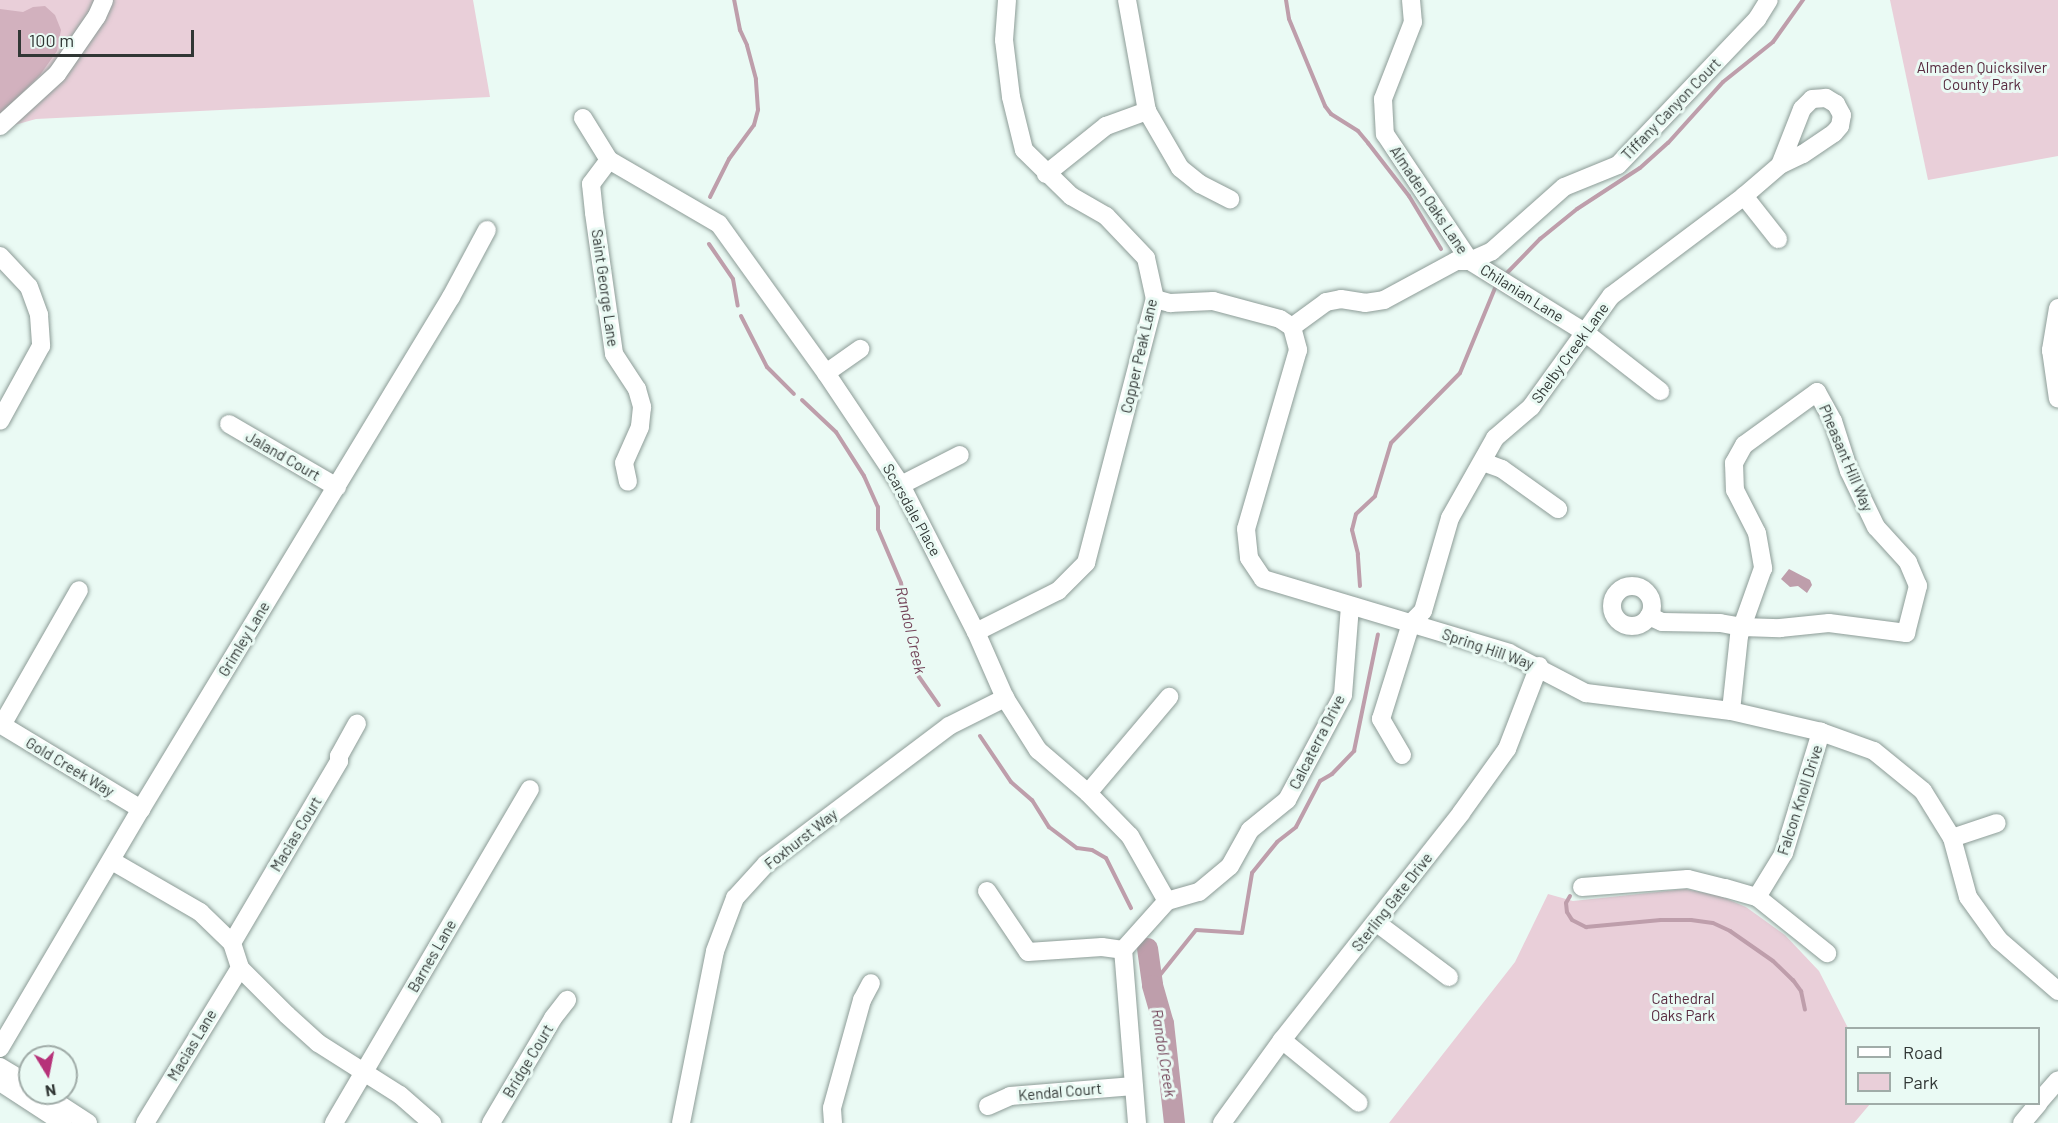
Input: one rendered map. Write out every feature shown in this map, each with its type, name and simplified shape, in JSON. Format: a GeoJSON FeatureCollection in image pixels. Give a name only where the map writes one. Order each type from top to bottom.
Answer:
{"type":"FeatureCollection","features":[{"type":"Feature","properties":{"kind":"street"},"geometry":{"type":"LineString","coordinates":[[0,126],[57,74],[97,16],[104,0]]}},
{"type":"Feature","properties":{"kind":"street","name":"Copper Peak Lane"},"geometry":{"type":"LineString","coordinates":[[976,632],[1058,591],[1086,563],[1155,299],[1146,258],[1106,216],[1071,196],[1024,150],[1011,97],[1004,40],[1006,0]]}},
{"type":"Feature","properties":{"kind":"street"},"geometry":{"type":"LineString","coordinates":[[1127,0],[1147,111],[1180,168],[1200,183],[1230,198]]}},
{"type":"Feature","properties":{"kind":"street","name":"Almaden Oaks Lane"},"geometry":{"type":"LineString","coordinates":[[1411,0],[1413,22],[1383,99],[1385,134],[1470,261]]}},
{"type":"Feature","properties":{"kind":"street","name":"Tiffany Canyon Court"},"geometry":{"type":"LineString","coordinates":[[1292,327],[1326,302],[1341,299],[1365,303],[1384,300],[1456,261],[1470,261],[1492,251],[1564,187],[1618,165],[1757,19],[1769,0]]}},
{"type":"Feature","properties":{"kind":"street"},"geometry":{"type":"LineString","coordinates":[[1046,174],[1106,126],[1147,111]]}},
{"type":"Feature","properties":{"kind":"street"},"geometry":{"type":"LineString","coordinates":[[583,118],[609,160]]}},
{"type":"Feature","properties":{"kind":"street","name":"Scarsdale Place"},"geometry":{"type":"LineString","coordinates":[[609,160],[719,224],[826,374],[901,485],[976,632],[1005,698],[1038,750],[1088,793],[1130,836],[1167,901]]}},
{"type":"Feature","properties":{"kind":"street","name":"Saint George Lane"},"geometry":{"type":"LineString","coordinates":[[609,160],[591,184],[614,354],[637,389],[642,407],[640,427],[624,463],[628,482]]}},
{"type":"Feature","properties":{"kind":"street","name":"Shelby Creek Lane"},"geometry":{"type":"LineString","coordinates":[[1402,755],[1381,719],[1411,623],[1423,611],[1450,518],[1496,438],[1532,407],[1549,385],[1583,331],[1611,296],[1743,196],[1780,165]]}},
{"type":"Feature","properties":{"kind":"street"},"geometry":{"type":"LineString","coordinates":[[1743,196],[1778,238]]}},
{"type":"Feature","properties":{"kind":"street","name":"Grimley Lane"},"geometry":{"type":"LineString","coordinates":[[0,1048],[141,809],[476,255],[487,230]]}},
{"type":"Feature","properties":{"kind":"street"},"geometry":{"type":"LineString","coordinates":[[0,256],[29,287],[39,315],[41,346],[0,421]]}},
{"type":"Feature","properties":{"kind":"street","name":"Chilanian Lane"},"geometry":{"type":"LineString","coordinates":[[1470,261],[1583,331],[1660,391]]}},
{"type":"Feature","properties":{"kind":"street"},"geometry":{"type":"LineString","coordinates":[[1155,299],[1170,303],[1213,301],[1280,319],[1292,327]]}},
{"type":"Feature","properties":{"kind":"street"},"geometry":{"type":"LineString","coordinates":[[2058,308],[2050,350],[2058,399]]}},
{"type":"Feature","properties":{"kind":"street","name":"Spring Hill Way"},"geometry":{"type":"LineString","coordinates":[[1292,327],[1298,350],[1246,529],[1249,558],[1263,579],[1509,653],[1539,666],[1586,693],[1731,711],[1821,732],[1874,751],[1923,791],[1952,838],[1968,897],[1999,940],[2058,991]]}},
{"type":"Feature","properties":{"kind":"street"},"geometry":{"type":"LineString","coordinates":[[826,374],[860,349]]}},
{"type":"Feature","properties":{"kind":"street","name":"Pheasant Hill Way"},"geometry":{"type":"LineString","coordinates":[[1817,392],[1833,421],[1849,471],[1876,527],[1908,562],[1918,586],[1906,633],[1829,623],[1780,628],[1742,627],[1763,568],[1757,533],[1736,490],[1734,464],[1744,445],[1817,392]]}},
{"type":"Feature","properties":{"kind":"street","name":"Jaland Court"},"geometry":{"type":"LineString","coordinates":[[229,424],[337,487]]}},
{"type":"Feature","properties":{"kind":"street"},"geometry":{"type":"LineString","coordinates":[[901,485],[960,455]]}},
{"type":"Feature","properties":{"kind":"street"},"geometry":{"type":"LineString","coordinates":[[1483,462],[1502,470],[1558,509]]}},
{"type":"Feature","properties":{"kind":"street"},"geometry":{"type":"LineString","coordinates":[[1,725],[79,590]]}},
{"type":"Feature","properties":{"kind":"street","name":"Calcaterra Drive"},"geometry":{"type":"LineString","coordinates":[[1167,901],[1198,892],[1230,866],[1250,830],[1287,800],[1343,695],[1350,606]]}},
{"type":"Feature","properties":{"kind":"street"},"geometry":{"type":"LineString","coordinates":[[1648,616],[1662,622],[1720,623],[1742,627],[1739,636],[1731,711]]}},
{"type":"Feature","properties":{"kind":"street","name":"Sterling Gate Drive"},"geometry":{"type":"LineString","coordinates":[[1222,1123],[1223,1118],[1282,1040],[1377,923],[1507,749],[1539,666]]}},
{"type":"Feature","properties":{"kind":"street"},"geometry":{"type":"LineString","coordinates":[[1088,793],[1169,697]]}},
{"type":"Feature","properties":{"kind":"street","name":"Foxhurst Way"},"geometry":{"type":"LineString","coordinates":[[681,1123],[715,951],[735,898],[766,864],[940,733],[1005,698]]}},
{"type":"Feature","properties":{"kind":"street","name":"Macias Court"},"geometry":{"type":"LineString","coordinates":[[232,943],[339,761],[339,756],[357,724]]}},
{"type":"Feature","properties":{"kind":"street","name":"Gold Creek Way"},"geometry":{"type":"LineString","coordinates":[[1,725],[141,809]]}},
{"type":"Feature","properties":{"kind":"street","name":"Falcon Knoll Drive"},"geometry":{"type":"LineString","coordinates":[[1757,897],[1785,854],[1821,732]]}},
{"type":"Feature","properties":{"kind":"street","name":"Barnes Lane"},"geometry":{"type":"LineString","coordinates":[[334,1123],[530,789]]}},
{"type":"Feature","properties":{"kind":"street"},"geometry":{"type":"LineString","coordinates":[[1952,838],[1997,823]]}},
{"type":"Feature","properties":{"kind":"street"},"geometry":{"type":"LineString","coordinates":[[112,861],[200,912],[232,943],[240,968],[318,1043],[400,1095],[432,1123]]}},
{"type":"Feature","properties":{"kind":"street"},"geometry":{"type":"LineString","coordinates":[[1582,887],[1688,879],[1757,897],[1827,953]]}},
{"type":"Feature","properties":{"kind":"street"},"geometry":{"type":"LineString","coordinates":[[987,891],[1028,952],[1102,946],[1123,950]]}},
{"type":"Feature","properties":{"kind":"street"},"geometry":{"type":"LineString","coordinates":[[1137,1123],[1123,950],[1167,901]]}},
{"type":"Feature","properties":{"kind":"street"},"geometry":{"type":"LineString","coordinates":[[1377,923],[1449,976]]}},
{"type":"Feature","properties":{"kind":"street","name":"Macias Lane"},"geometry":{"type":"LineString","coordinates":[[145,1123],[240,968]]}},
{"type":"Feature","properties":{"kind":"street"},"geometry":{"type":"LineString","coordinates":[[832,1123],[832,1108],[859,1010],[871,983]]}},
{"type":"Feature","properties":{"kind":"street","name":"Bridge Court"},"geometry":{"type":"LineString","coordinates":[[491,1123],[567,1000]]}},
{"type":"Feature","properties":{"kind":"street"},"geometry":{"type":"LineString","coordinates":[[1282,1040],[1359,1103]]}},
{"type":"Feature","properties":{"kind":"street"},"geometry":{"type":"LineString","coordinates":[[0,1067],[18,1078]]}},
{"type":"Feature","properties":{"kind":"street"},"geometry":{"type":"LineString","coordinates":[[2040,1101],[2058,1080]]}},
{"type":"Feature","properties":{"kind":"street"},"geometry":{"type":"LineString","coordinates":[[0,1082],[63,1123]]}},
{"type":"Feature","properties":{"kind":"street","name":"Kendal Court"},"geometry":{"type":"LineString","coordinates":[[988,1106],[1010,1096],[1134,1086]]}},
{"type":"Feature","properties":{"kind":"street"},"geometry":{"type":"LineString","coordinates":[[60,1105],[88,1123]]}},
{"type":"Feature","properties":{"kind":"street"},"geometry":{"type":"LineString","coordinates":[[2022,1123],[2036,1105]]}},
{"type":"Feature","properties":{"kind":"green space"},"geometry":{"type":"Polygon","coordinates":[[[0,0],[473,0],[490,97],[36,119],[0,129],[0,0]]]}},
{"type":"Feature","properties":{"kind":"green space","name":"Almaden Quicksilver County Park"},"geometry":{"type":"Polygon","coordinates":[[[1890,0],[2058,0],[2058,156],[1928,180],[1890,0]]]}},
{"type":"Feature","properties":{"kind":"green space","name":"Cathedral Oaks Park"},"geometry":{"type":"Polygon","coordinates":[[[1685,889],[1720,896],[1746,907],[1785,935],[1819,971],[1847,1027],[1845,1027],[1845,1105],[1869,1105],[1854,1123],[1389,1123],[1515,962],[1548,894],[1573,901],[1685,889]]]}},
{"type":"Feature","properties":{"kind":"shaded area"},"geometry":{"type":"Polygon","coordinates":[[[45,6],[55,15],[61,30],[57,51],[40,75],[0,115],[0,9],[23,12],[33,7],[45,6]]]}},
{"type":"Feature","properties":{"kind":"shaded area"},"geometry":{"type":"Polygon","coordinates":[[[1789,569],[1810,580],[1812,585],[1807,593],[1798,586],[1790,587],[1781,579],[1789,569]]]}},
{"type":"Feature","properties":{"kind":"waterway","name":"Randol Creek"},"geometry":{"type":"LineString","coordinates":[[710,197],[729,159],[754,125],[758,110],[756,79],[747,45],[740,30],[734,0]]}},
{"type":"Feature","properties":{"kind":"waterway"},"geometry":{"type":"LineString","coordinates":[[1286,0],[1289,19],[1325,106],[1331,114],[1358,131],[1368,143],[1409,196],[1441,249]]}},
{"type":"Feature","properties":{"kind":"waterway"},"geometry":{"type":"LineString","coordinates":[[1504,276],[1540,239],[1577,209],[1640,168],[1668,143],[1723,82],[1773,42],[1803,0]]}},
{"type":"Feature","properties":{"kind":"waterway","name":"Randol Creek"},"geometry":{"type":"LineString","coordinates":[[709,244],[733,279],[738,306]]}},
{"type":"Feature","properties":{"kind":"waterway"},"geometry":{"type":"LineString","coordinates":[[1360,586],[1358,554],[1352,530],[1356,514],[1375,496],[1391,443],[1460,373],[1495,288]]}},
{"type":"Feature","properties":{"kind":"waterway","name":"Randol Creek"},"geometry":{"type":"LineString","coordinates":[[741,316],[767,367],[794,394]]}},
{"type":"Feature","properties":{"kind":"waterway","name":"Randol Creek"},"geometry":{"type":"LineString","coordinates":[[802,400],[836,432],[864,476],[878,507],[878,529],[901,583],[917,674],[939,705]]}},
{"type":"Feature","properties":{"kind":"waterway"},"geometry":{"type":"LineString","coordinates":[[1152,985],[1196,930],[1242,933],[1252,873],[1277,842],[1296,827],[1320,781],[1332,774],[1354,751],[1378,634]]}},
{"type":"Feature","properties":{"kind":"waterway","name":"Randol Creek"},"geometry":{"type":"LineString","coordinates":[[980,736],[1011,782],[1032,800],[1049,827],[1077,848],[1092,850],[1106,858],[1131,908]]}},
{"type":"Feature","properties":{"kind":"waterway"},"geometry":{"type":"LineString","coordinates":[[1570,896],[1566,903],[1567,912],[1572,920],[1586,927],[1661,920],[1691,920],[1713,923],[1730,931],[1773,961],[1793,980],[1801,991],[1805,1010]]}},
{"type":"Feature","properties":{"kind":"waterway","name":"Randol Creek"},"geometry":{"type":"LineString","coordinates":[[1147,948],[1152,985],[1163,1023],[1174,1123]]}}]}
